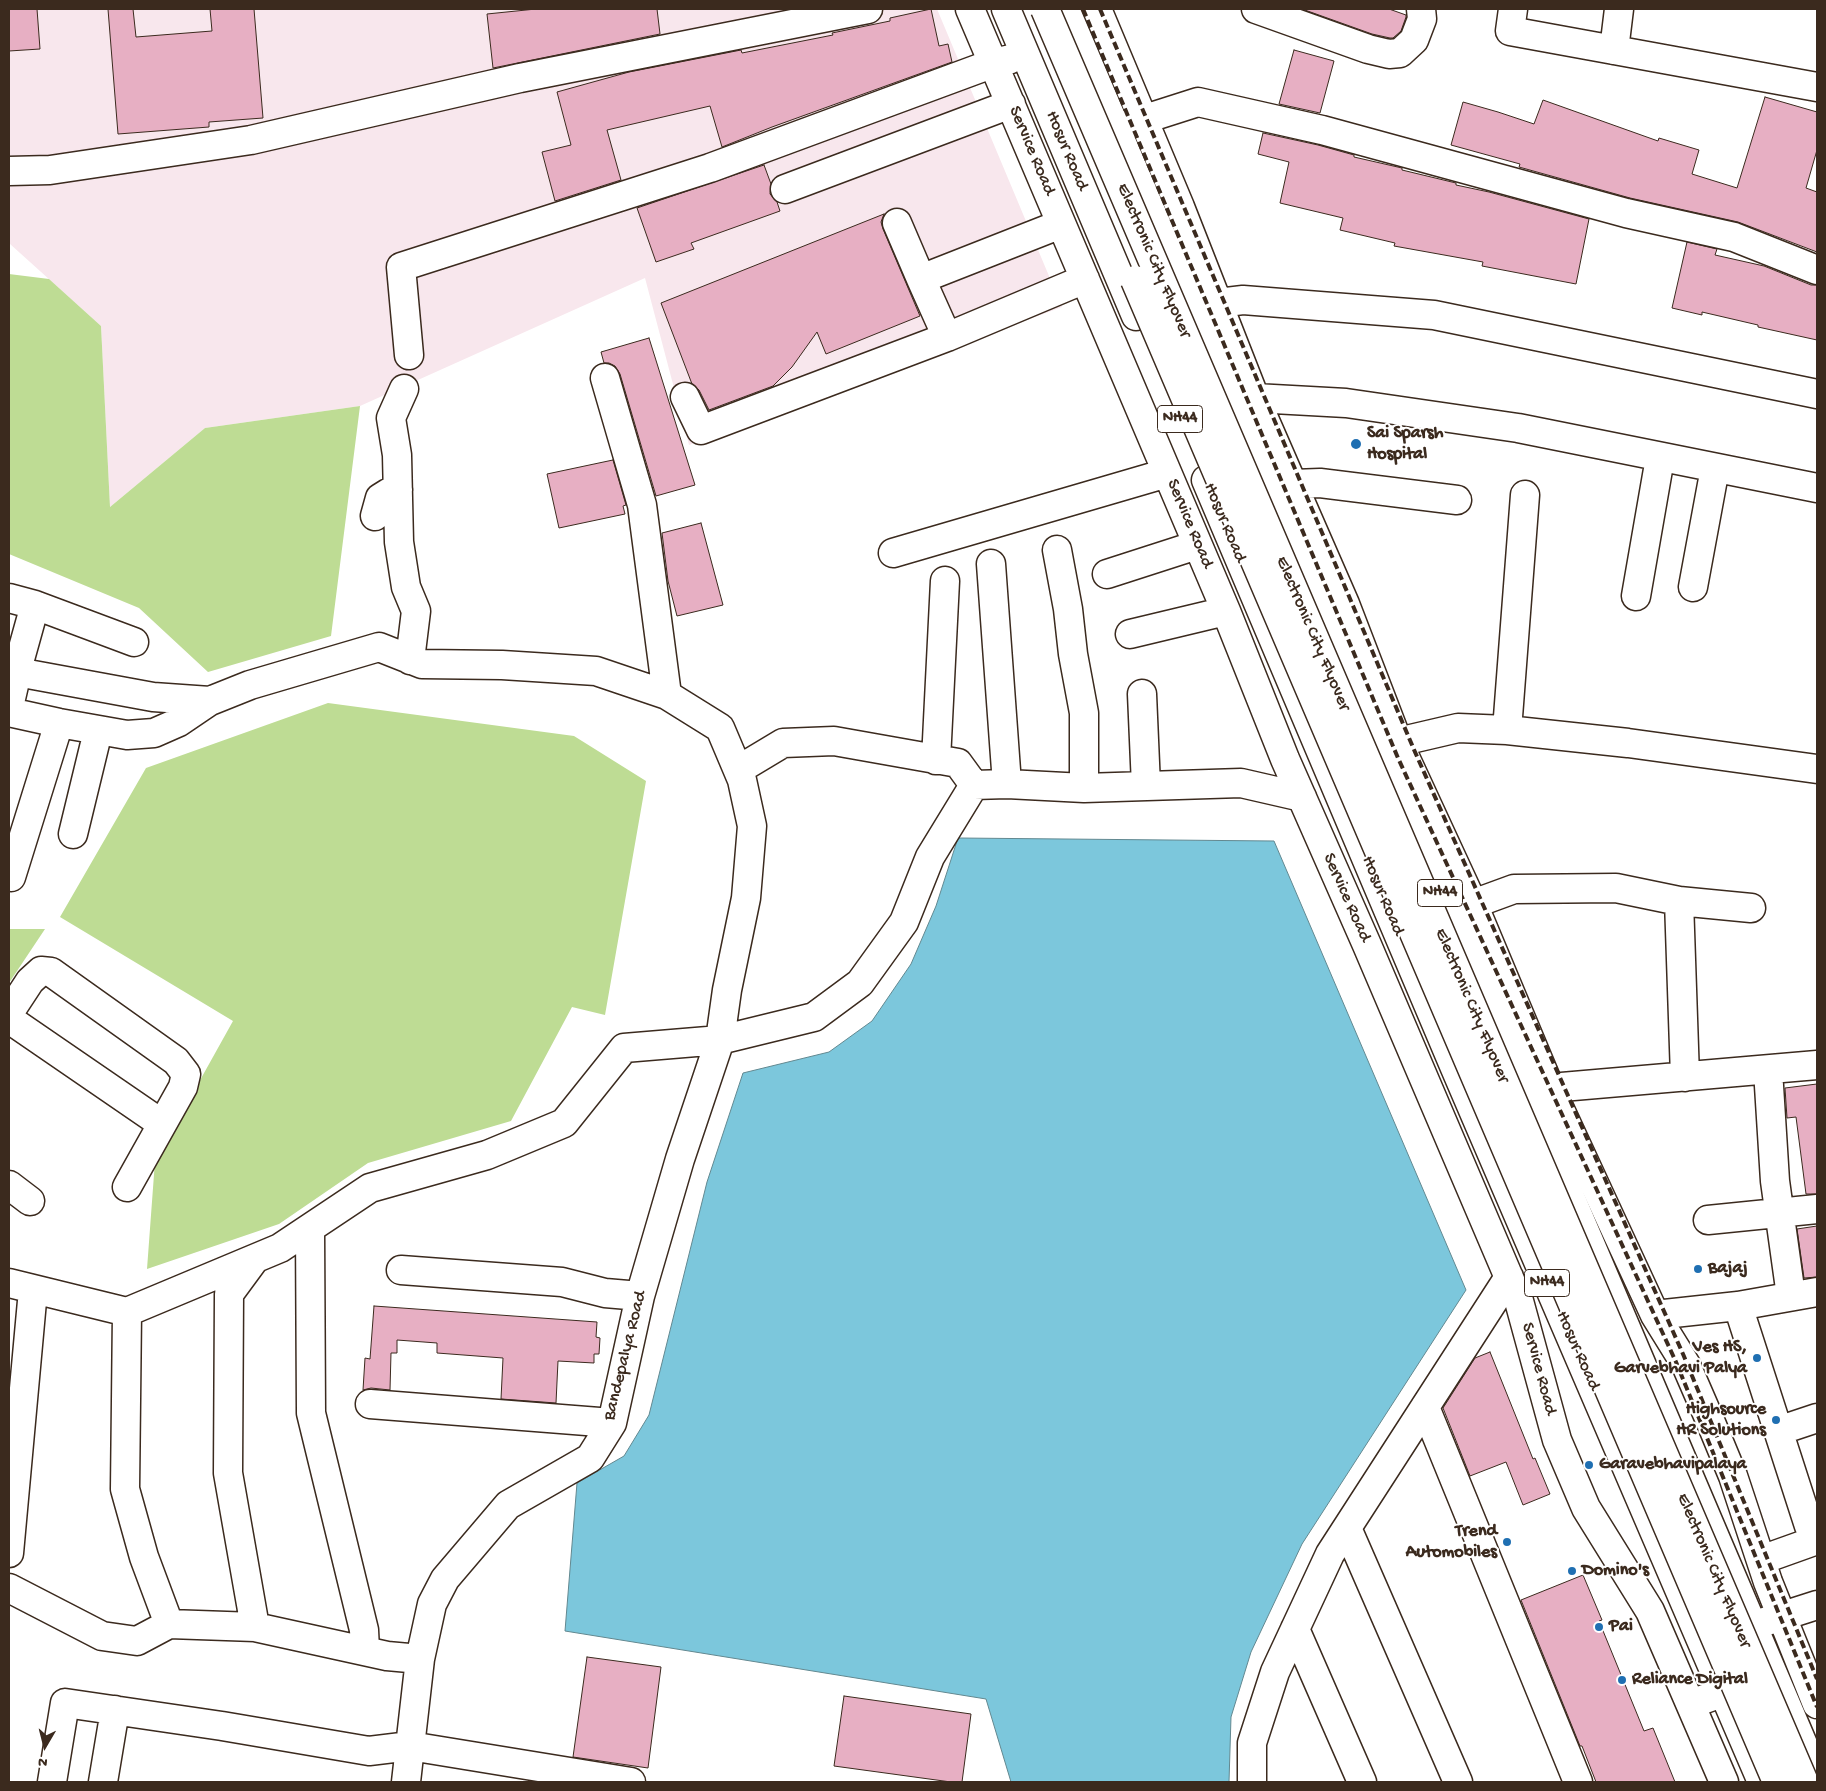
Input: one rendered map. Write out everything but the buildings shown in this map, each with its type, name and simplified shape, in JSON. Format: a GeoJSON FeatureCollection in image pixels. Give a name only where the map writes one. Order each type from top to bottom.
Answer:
{"type":"FeatureCollection","features":[{"type":"Feature","properties":{"kind":"main road"},"geometry":{"type":"LineString","coordinates":[[9,171],[50,170],[251,140],[520,78],[868,9]]}},
{"type":"Feature","properties":{"kind":"main road","name":"Service Road"},"geometry":{"type":"LineString","coordinates":[[970,9],[1226,611],[1284,759],[1371,954],[1519,1301],[1557,1440],[1582,1500],[1650,1610],[1724,1782]]}},
{"type":"Feature","properties":{"kind":"main road","name":"Hosur Road"},"geometry":{"type":"LineString","coordinates":[[1006,9],[1462,1086],[1762,1782]]}},
{"type":"Feature","properties":{"kind":"main road","name":"Electronic City Flyover"},"geometry":{"type":"LineString","coordinates":[[1020,9],[1777,1782]]}},
{"type":"Feature","properties":{"kind":"main road","name":"Electronic City Flyover"},"geometry":{"type":"LineString","coordinates":[[1046,9],[1804,1782]]}},
{"type":"Feature","properties":{"kind":"main road","name":"NH44"},"geometry":{"type":"LineString","coordinates":[[1065,9],[1391,752],[1752,1625],[1817,1777]]}},
{"type":"Feature","properties":{"kind":"main road"},"geometry":{"type":"LineString","coordinates":[[1096,9],[1143,119],[1256,398],[1345,604],[1391,752],[1473,904],[1550,1088],[1655,1315],[1686,1365],[1733,1476],[1782,1617],[1808,1662],[1817,1704]]}},
{"type":"Feature","properties":{"kind":"main road"},"geometry":{"type":"LineString","coordinates":[[1256,9],[1368,49],[1389,54],[1400,53],[1414,40],[1422,19],[1421,9]]}},
{"type":"Feature","properties":{"kind":"main road"},"geometry":{"type":"LineString","coordinates":[[1513,9],[1510,30],[1817,87]]}},
{"type":"Feature","properties":{"kind":"main road"},"geometry":{"type":"LineString","coordinates":[[1614,50],[1619,9]]}},
{"type":"Feature","properties":{"kind":"main road"},"geometry":{"type":"LineString","coordinates":[[409,355],[401,266],[710,168],[994,64],[1026,55]]}},
{"type":"Feature","properties":{"kind":"main road"},"geometry":{"type":"LineString","coordinates":[[1116,128],[1198,102],[1322,130],[1626,213],[1734,237],[1817,270]]}},
{"type":"Feature","properties":{"kind":"main road"},"geometry":{"type":"LineString","coordinates":[[785,189],[1011,104]]}},
{"type":"Feature","properties":{"kind":"main road"},"geometry":{"type":"LineString","coordinates":[[898,222],[946,337]]}},
{"type":"Feature","properties":{"kind":"main road"},"geometry":{"type":"LineString","coordinates":[[921,279],[1062,224]]}},
{"type":"Feature","properties":{"kind":"main road"},"geometry":{"type":"LineString","coordinates":[[685,397],[701,430],[946,337],[1085,279]]}},
{"type":"Feature","properties":{"kind":"main road"},"geometry":{"type":"LineString","coordinates":[[1218,303],[1243,300],[1434,315],[1817,394]]}},
{"type":"Feature","properties":{"kind":"main road"},"geometry":{"type":"LineString","coordinates":[[605,378],[642,504],[667,695]]}},
{"type":"Feature","properties":{"kind":"main road"},"geometry":{"type":"LineString","coordinates":[[404,389],[391,418],[397,455],[399,542],[406,587],[416,611],[410,660]]}},
{"type":"Feature","properties":{"kind":"main road"},"geometry":{"type":"LineString","coordinates":[[1256,398],[1346,403],[1499,425],[1817,488]]}},
{"type":"Feature","properties":{"kind":"main road"},"geometry":{"type":"LineString","coordinates":[[1636,596],[1660,458]]}},
{"type":"Feature","properties":{"kind":"main road"},"geometry":{"type":"LineString","coordinates":[[1693,587],[1715,468]]}},
{"type":"Feature","properties":{"kind":"main road"},"geometry":{"type":"LineString","coordinates":[[893,554],[1167,474]]}},
{"type":"Feature","properties":{"kind":"main road"},"geometry":{"type":"LineString","coordinates":[[1293,484],[1320,484],[1457,500]]}},
{"type":"Feature","properties":{"kind":"main road"},"geometry":{"type":"LineString","coordinates":[[375,516],[380,498],[398,490]]}},
{"type":"Feature","properties":{"kind":"main road"},"geometry":{"type":"LineString","coordinates":[[1507,730],[1525,495]]}},
{"type":"Feature","properties":{"kind":"main road"},"geometry":{"type":"LineString","coordinates":[[1107,574],[1197,545]]}},
{"type":"Feature","properties":{"kind":"main road"},"geometry":{"type":"LineString","coordinates":[[1057,550],[1084,713],[1084,788]]}},
{"type":"Feature","properties":{"kind":"main road"},"geometry":{"type":"LineString","coordinates":[[991,564],[1007,784]]}},
{"type":"Feature","properties":{"kind":"main road"},"geometry":{"type":"LineString","coordinates":[[936,760],[945,581]]}},
{"type":"Feature","properties":{"kind":"main road"},"geometry":{"type":"LineString","coordinates":[[9,598],[35,605],[134,642]]}},
{"type":"Feature","properties":{"kind":"main road"},"geometry":{"type":"LineString","coordinates":[[9,707],[15,662],[35,605]]}},
{"type":"Feature","properties":{"kind":"main road"},"geometry":{"type":"LineString","coordinates":[[1130,634],[1226,611]]}},
{"type":"Feature","properties":{"kind":"main road","name":"Bandepalya Road"},"geometry":{"type":"LineString","coordinates":[[210,701],[250,685],[379,647],[422,664],[502,665],[596,671],[667,695],[720,728],[742,780],[752,826],[746,898],[727,990],[720,1040],[680,1159],[640,1296],[612,1423],[590,1458],[508,1505],[445,1579],[432,1604],[420,1659],[406,1782]]}},
{"type":"Feature","properties":{"kind":"main road"},"geometry":{"type":"LineString","coordinates":[[15,662],[153,697],[210,701]]}},
{"type":"Feature","properties":{"kind":"main road"},"geometry":{"type":"LineString","coordinates":[[1142,694],[1146,786]]}},
{"type":"Feature","properties":{"kind":"main road"},"geometry":{"type":"LineString","coordinates":[[9,712],[59,724],[127,736],[154,733],[179,722],[210,701]]}},
{"type":"Feature","properties":{"kind":"main road"},"geometry":{"type":"LineString","coordinates":[[12,877],[59,724]]}},
{"type":"Feature","properties":{"kind":"main road"},"geometry":{"type":"LineString","coordinates":[[1334,783],[1391,752],[1458,728],[1507,730],[1628,743],[1817,768]]}},
{"type":"Feature","properties":{"kind":"main road"},"geometry":{"type":"LineString","coordinates":[[73,834],[98,731]]}},
{"type":"Feature","properties":{"kind":"main road"},"geometry":{"type":"LineString","coordinates":[[738,770],[783,743],[834,742],[958,763],[974,785]]}},
{"type":"Feature","properties":{"kind":"main road"},"geometry":{"type":"LineString","coordinates":[[1241,783],[1284,759]]}},
{"type":"Feature","properties":{"kind":"main road"},"geometry":{"type":"LineString","coordinates":[[974,785],[1007,784],[1084,788],[1241,783],[1302,797]]}},
{"type":"Feature","properties":{"kind":"main road"},"geometry":{"type":"LineString","coordinates":[[9,1553],[21,1287],[127,1312],[280,1248],[370,1188],[487,1155],[564,1122],[624,1048],[720,1040],[814,1017],[860,984],[904,922],[930,857],[974,785]]}},
{"type":"Feature","properties":{"kind":"main road"},"geometry":{"type":"LineString","coordinates":[[1473,904],[1514,890],[1616,888],[1679,901],[1751,908]]}},
{"type":"Feature","properties":{"kind":"main road"},"geometry":{"type":"LineString","coordinates":[[1679,901],[1685,1077]]}},
{"type":"Feature","properties":{"kind":"main road"},"geometry":{"type":"LineString","coordinates":[[9,1014],[30,982],[41,971],[51,972],[176,1060],[186,1074],[183,1087],[127,1187]]}},
{"type":"Feature","properties":{"kind":"main road"},"geometry":{"type":"LineString","coordinates":[[9,1018],[162,1124]]}},
{"type":"Feature","properties":{"kind":"main road"},"geometry":{"type":"LineString","coordinates":[[1550,1088],[1817,1065]]}},
{"type":"Feature","properties":{"kind":"main road"},"geometry":{"type":"LineString","coordinates":[[1768,1070],[1775,1181],[1791,1296]]}},
{"type":"Feature","properties":{"kind":"main road"},"geometry":{"type":"LineString","coordinates":[[1708,1220],[1817,1209]]}},
{"type":"Feature","properties":{"kind":"main road"},"geometry":{"type":"LineString","coordinates":[[310,1228],[311,1413],[364,1630],[365,1650]]}},
{"type":"Feature","properties":{"kind":"main road"},"geometry":{"type":"LineString","coordinates":[[255,1258],[229,1294],[228,1473],[255,1626]]}},
{"type":"Feature","properties":{"kind":"main road"},"geometry":{"type":"LineString","coordinates":[[401,1270],[562,1282],[605,1293],[640,1296]]}},
{"type":"Feature","properties":{"kind":"main road"},"geometry":{"type":"LineString","coordinates":[[1252,1782],[1252,1743],[1275,1672],[1330,1554],[1509,1277]]}},
{"type":"Feature","properties":{"kind":"main road"},"geometry":{"type":"LineString","coordinates":[[1655,1315],[1738,1306],[1817,1292]]}},
{"type":"Feature","properties":{"kind":"main road"},"geometry":{"type":"LineString","coordinates":[[1738,1306],[1813,1533],[1761,1560]]}},
{"type":"Feature","properties":{"kind":"main road"},"geometry":{"type":"LineString","coordinates":[[127,1312],[125,1489],[144,1557],[169,1624]]}},
{"type":"Feature","properties":{"kind":"main road"},"geometry":{"type":"LineString","coordinates":[[370,1404],[612,1423]]}},
{"type":"Feature","properties":{"kind":"main road"},"geometry":{"type":"LineString","coordinates":[[1425,1407],[1578,1782]]}},
{"type":"Feature","properties":{"kind":"main road"},"geometry":{"type":"LineString","coordinates":[[1778,1431],[1817,1418]]}},
{"type":"Feature","properties":{"kind":"main road"},"geometry":{"type":"LineString","coordinates":[[1347,1528],[1458,1782]]}},
{"type":"Feature","properties":{"kind":"main road"},"geometry":{"type":"LineString","coordinates":[[9,1588],[102,1636],[137,1641],[169,1624],[255,1626],[387,1656],[420,1659]]}},
{"type":"Feature","properties":{"kind":"main road"},"geometry":{"type":"LineString","coordinates":[[1752,1625],[1782,1617],[1817,1604]]}},
{"type":"Feature","properties":{"kind":"main road"},"geometry":{"type":"LineString","coordinates":[[1295,1629],[1362,1782]]}},
{"type":"Feature","properties":{"kind":"main road"},"geometry":{"type":"LineString","coordinates":[[1691,1704],[1724,1692]]}},
{"type":"Feature","properties":{"kind":"main road"},"geometry":{"type":"LineString","coordinates":[[52,1782],[65,1703],[222,1726],[369,1751],[410,1746],[631,1782]]}},
{"type":"Feature","properties":{"kind":"main road"},"geometry":{"type":"LineString","coordinates":[[104,1782],[115,1710]]}},
{"type":"Feature","properties":{"kind":"shaded area"},"geometry":{"type":"Polygon","coordinates":[[[9,9],[937,9],[1062,307],[689,445],[645,278],[360,406],[205,428],[110,507],[101,326],[10,244],[9,240],[9,9]]]}},
{"type":"Feature","properties":{"kind":"green space"},"geometry":{"type":"Polygon","coordinates":[[[9,274],[49,279],[101,326],[110,507],[205,428],[360,406],[331,636],[208,672],[139,608],[9,554],[9,274]]]}},
{"type":"Feature","properties":{"kind":"green space"},"geometry":{"type":"Polygon","coordinates":[[[328,703],[574,736],[646,781],[605,1015],[572,1007],[511,1121],[368,1163],[279,1224],[147,1269],[155,1161],[233,1021],[60,917],[146,768],[328,703]]]}},
{"type":"Feature","properties":{"kind":"green space"},"geometry":{"type":"Polygon","coordinates":[[[9,929],[45,929],[9,983],[9,929]]]}},
{"type":"Feature","properties":{"kind":"water"},"geometry":{"type":"Polygon","coordinates":[[[958,838],[1274,841],[1466,1290],[1302,1544],[1251,1652],[1231,1717],[1229,1782],[1011,1782],[986,1699],[565,1631],[577,1483],[624,1456],[649,1415],[707,1182],[743,1073],[829,1052],[872,1021],[911,964],[936,906],[958,838]]]}},
{"type":"Feature","properties":{"kind":"railway"},"geometry":{"type":"LineString","coordinates":[[1083,9],[1398,758],[1676,1362],[1817,1707]]}},
{"type":"Feature","properties":{"kind":"railway"},"geometry":{"type":"LineString","coordinates":[[1100,9],[1415,752],[1683,1354],[1817,1679]]}},
{"type":"Feature","properties":{"kind":"place","name":"Sai Sparsh Hospital"},"geometry":{"type":"Point","coordinates":[1356,444]}},
{"type":"Feature","properties":{"kind":"place","name":"Bajaj"},"geometry":{"type":"Point","coordinates":[1698,1269]}},
{"type":"Feature","properties":{"kind":"place","name":"Ves HS, Garvebhavi Palya"},"geometry":{"type":"Point","coordinates":[1757,1358]}},
{"type":"Feature","properties":{"kind":"place","name":"Highsource HR Solutions"},"geometry":{"type":"Point","coordinates":[1776,1420]}},
{"type":"Feature","properties":{"kind":"place","name":"Garavebhavipalaya"},"geometry":{"type":"Point","coordinates":[1589,1465]}},
{"type":"Feature","properties":{"kind":"place","name":"Trend Automobiles"},"geometry":{"type":"Point","coordinates":[1507,1542]}},
{"type":"Feature","properties":{"kind":"place","name":"Domino's"},"geometry":{"type":"Point","coordinates":[1572,1571]}},
{"type":"Feature","properties":{"kind":"place","name":"Pai"},"geometry":{"type":"Point","coordinates":[1599,1627]}},
{"type":"Feature","properties":{"kind":"place","name":"Reliance Digital"},"geometry":{"type":"Point","coordinates":[1622,1680]}}]}
